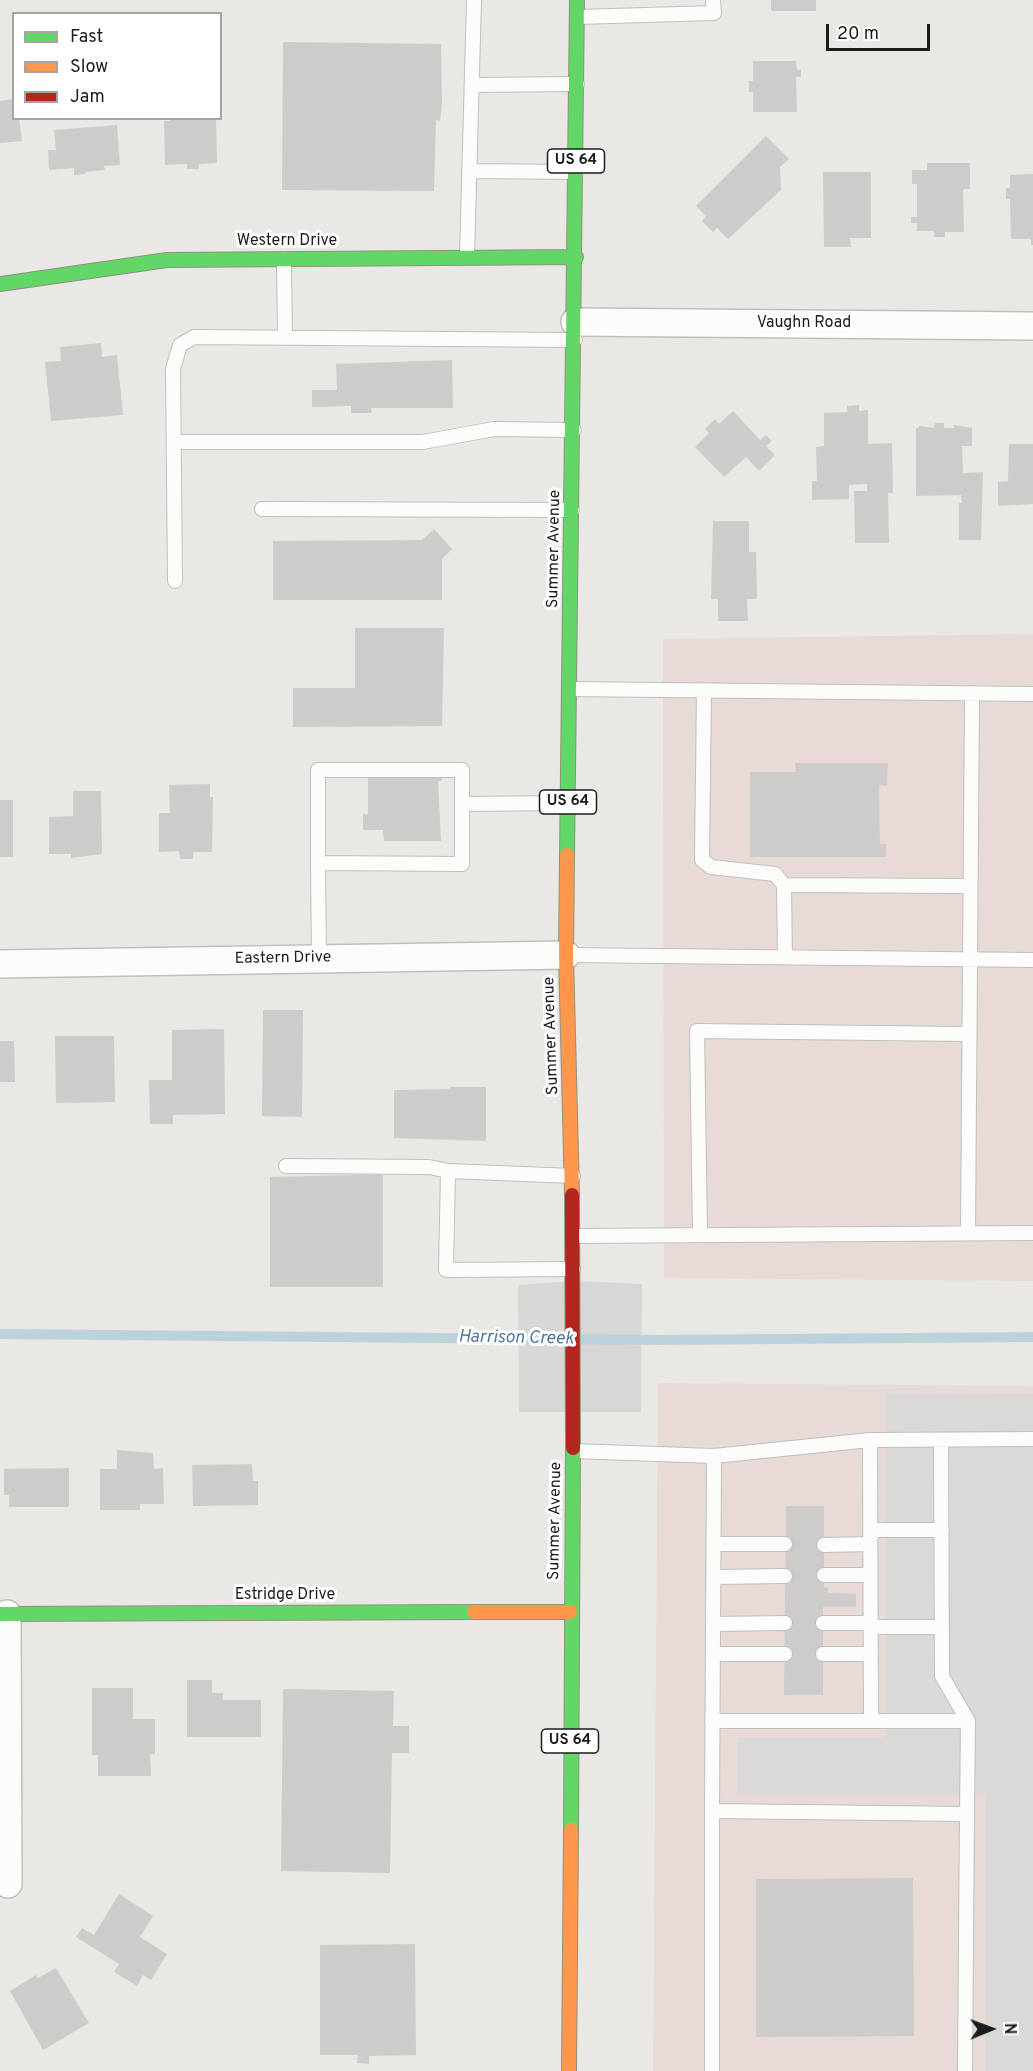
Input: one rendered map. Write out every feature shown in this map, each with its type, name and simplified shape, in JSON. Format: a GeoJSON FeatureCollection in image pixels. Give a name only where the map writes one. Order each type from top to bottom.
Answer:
{"type":"FeatureCollection","features":[{"type":"Feature","properties":{"kind":"main road","name":"Summer Avenue"},"geometry":{"type":"LineString","coordinates":[[569,2071],[570,1612],[574,1275],[566,956],[576,257],[577,0]]}},
{"type":"Feature","properties":{"kind":"main road","name":"Western Drive"},"geometry":{"type":"LineString","coordinates":[[0,284],[167,260],[576,257]]}},
{"type":"Feature","properties":{"kind":"main road","name":"Estridge Drive"},"geometry":{"type":"LineString","coordinates":[[4,1614],[570,1612]]}},
{"type":"Feature","properties":{"kind":"street","name":"Vaughn Road"},"geometry":{"type":"LineString","coordinates":[[575,331],[1033,326]]}},
{"type":"Feature","properties":{"kind":"street","name":"Eastern Drive"},"geometry":{"type":"LineString","coordinates":[[0,964],[566,956]]}},
{"type":"Feature","properties":{"kind":"street"},"geometry":{"type":"LineString","coordinates":[[4,1614],[8,1884]]}},
{"type":"Feature","properties":{"kind":"lane"},"geometry":{"type":"LineString","coordinates":[[467,257],[474,0]]}},
{"type":"Feature","properties":{"kind":"lane"},"geometry":{"type":"LineString","coordinates":[[577,17],[714,13],[713,0]]}},
{"type":"Feature","properties":{"kind":"lane"},"geometry":{"type":"LineString","coordinates":[[472,86],[577,84]]}},
{"type":"Feature","properties":{"kind":"lane"},"geometry":{"type":"LineString","coordinates":[[469,171],[576,172]]}},
{"type":"Feature","properties":{"kind":"lane"},"geometry":{"type":"LineString","coordinates":[[284,259],[285,337]]}},
{"type":"Feature","properties":{"kind":"lane"},"geometry":{"type":"LineString","coordinates":[[175,580],[173,369],[180,345],[194,337],[575,331]]}},
{"type":"Feature","properties":{"kind":"lane"},"geometry":{"type":"LineString","coordinates":[[174,442],[423,442],[494,429],[574,430]]}},
{"type":"Feature","properties":{"kind":"lane"},"geometry":{"type":"LineString","coordinates":[[262,509],[572,510]]}},
{"type":"Feature","properties":{"kind":"lane"},"geometry":{"type":"LineString","coordinates":[[570,689],[1033,694]]}},
{"type":"Feature","properties":{"kind":"lane"},"geometry":{"type":"LineString","coordinates":[[704,690],[702,860],[711,867],[774,874],[784,885],[784,957]]}},
{"type":"Feature","properties":{"kind":"lane"},"geometry":{"type":"LineString","coordinates":[[968,1233],[968,959],[972,694]]}},
{"type":"Feature","properties":{"kind":"lane"},"geometry":{"type":"LineString","coordinates":[[318,863],[462,864],[462,770],[318,770],[318,863],[319,959]]}},
{"type":"Feature","properties":{"kind":"lane"},"geometry":{"type":"LineString","coordinates":[[462,804],[568,803]]}},
{"type":"Feature","properties":{"kind":"lane"},"geometry":{"type":"LineString","coordinates":[[784,885],[969,886]]}},
{"type":"Feature","properties":{"kind":"lane"},"geometry":{"type":"LineString","coordinates":[[566,956],[1033,960]]}},
{"type":"Feature","properties":{"kind":"lane"},"geometry":{"type":"LineString","coordinates":[[700,1235],[697,1031],[968,1034]]}},
{"type":"Feature","properties":{"kind":"lane"},"geometry":{"type":"LineString","coordinates":[[286,1166],[429,1167],[448,1171],[573,1176]]}},
{"type":"Feature","properties":{"kind":"lane"},"geometry":{"type":"LineString","coordinates":[[448,1171],[446,1270],[574,1275]]}},
{"type":"Feature","properties":{"kind":"lane"},"geometry":{"type":"LineString","coordinates":[[572,1236],[1033,1233]]}},
{"type":"Feature","properties":{"kind":"lane"},"geometry":{"type":"LineString","coordinates":[[573,1451],[714,1456],[870,1440],[1033,1439]]}},
{"type":"Feature","properties":{"kind":"lane"},"geometry":{"type":"LineString","coordinates":[[870,1440],[871,1721]]}},
{"type":"Feature","properties":{"kind":"lane"},"geometry":{"type":"LineString","coordinates":[[941,1440],[942,1676],[968,1721],[964,2071]]}},
{"type":"Feature","properties":{"kind":"lane"},"geometry":{"type":"LineString","coordinates":[[712,2071],[714,1456]]}},
{"type":"Feature","properties":{"kind":"lane"},"geometry":{"type":"LineString","coordinates":[[824,1545],[870,1537],[942,1530]]}},
{"type":"Feature","properties":{"kind":"lane"},"geometry":{"type":"LineString","coordinates":[[714,1544],[785,1544]]}},
{"type":"Feature","properties":{"kind":"lane"},"geometry":{"type":"LineString","coordinates":[[713,1577],[785,1575]]}},
{"type":"Feature","properties":{"kind":"lane"},"geometry":{"type":"LineString","coordinates":[[824,1575],[870,1575]]}},
{"type":"Feature","properties":{"kind":"lane"},"geometry":{"type":"LineString","coordinates":[[713,1624],[785,1623]]}},
{"type":"Feature","properties":{"kind":"lane"},"geometry":{"type":"LineString","coordinates":[[823,1623],[942,1627]]}},
{"type":"Feature","properties":{"kind":"lane"},"geometry":{"type":"LineString","coordinates":[[713,1654],[785,1654]]}},
{"type":"Feature","properties":{"kind":"lane"},"geometry":{"type":"LineString","coordinates":[[823,1654],[871,1654]]}},
{"type":"Feature","properties":{"kind":"lane"},"geometry":{"type":"LineString","coordinates":[[712,1721],[968,1721]]}},
{"type":"Feature","properties":{"kind":"lane"},"geometry":{"type":"LineString","coordinates":[[712,1811],[967,1814]]}},
{"type":"Feature","properties":{"kind":"shaded area"},"geometry":{"type":"Polygon","coordinates":[[[1033,634],[1033,1281],[664,1278],[663,639],[1033,634]]]}},
{"type":"Feature","properties":{"kind":"shaded area"},"geometry":{"type":"Polygon","coordinates":[[[658,1383],[1033,1386],[1033,2071],[653,2071],[658,1383]]]}},
{"type":"Feature","properties":{"kind":"shaded area"},"geometry":{"type":"Polygon","coordinates":[[[885,1393],[1033,1394],[1033,2071],[985,2071],[985,1794],[737,1794],[737,1738],[886,1738],[885,1393]]]}},
{"type":"Feature","properties":{"kind":"pier"},"geometry":{"type":"Polygon","coordinates":[[[574,1281],[642,1284],[641,1412],[519,1412],[518,1285],[574,1281]]]}},
{"type":"Feature","properties":{"kind":"building"},"geometry":{"type":"Polygon","coordinates":[[[771,0],[816,0],[816,11],[771,11],[771,0]]]}},
{"type":"Feature","properties":{"kind":"building"},"geometry":{"type":"Polygon","coordinates":[[[283,42],[441,44],[442,103],[440,121],[436,120],[434,191],[282,190],[283,42]]]}},
{"type":"Feature","properties":{"kind":"building"},"geometry":{"type":"Polygon","coordinates":[[[753,61],[796,61],[797,70],[801,70],[801,77],[796,77],[797,112],[753,112],[753,92],[749,92],[749,81],[753,81],[753,61]]]}},
{"type":"Feature","properties":{"kind":"building"},"geometry":{"type":"Polygon","coordinates":[[[12,99],[12,120],[19,120],[22,141],[0,143],[0,101],[12,99]]]}},
{"type":"Feature","properties":{"kind":"building"},"geometry":{"type":"Polygon","coordinates":[[[216,120],[217,163],[199,164],[199,169],[187,169],[187,164],[165,165],[164,121],[216,120]]]}},
{"type":"Feature","properties":{"kind":"building"},"geometry":{"type":"Polygon","coordinates":[[[117,125],[120,165],[104,166],[105,170],[74,175],[74,168],[49,170],[48,150],[56,150],[54,130],[117,125]]]}},
{"type":"Feature","properties":{"kind":"building"},"geometry":{"type":"Polygon","coordinates":[[[766,136],[789,159],[780,167],[781,190],[728,239],[717,228],[713,232],[702,221],[706,216],[696,206],[766,136]]]}},
{"type":"Feature","properties":{"kind":"building"},"geometry":{"type":"Polygon","coordinates":[[[927,163],[970,163],[970,189],[963,189],[964,232],[945,232],[945,237],[934,237],[934,231],[917,231],[917,223],[911,223],[911,217],[917,217],[917,184],[912,184],[912,170],[927,170],[927,163]]]}},
{"type":"Feature","properties":{"kind":"building"},"geometry":{"type":"Polygon","coordinates":[[[823,172],[871,172],[871,238],[850,238],[851,247],[824,247],[823,172]]]}},
{"type":"Feature","properties":{"kind":"building"},"geometry":{"type":"Polygon","coordinates":[[[1033,174],[1033,245],[1031,245],[1031,239],[1011,239],[1010,199],[1006,199],[1006,188],[1010,188],[1010,175],[1033,174]]]}},
{"type":"Feature","properties":{"kind":"building"},"geometry":{"type":"Polygon","coordinates":[[[101,343],[102,357],[117,355],[123,415],[51,421],[45,362],[61,361],[60,347],[101,343]]]}},
{"type":"Feature","properties":{"kind":"building"},"geometry":{"type":"Polygon","coordinates":[[[452,360],[453,408],[371,408],[372,413],[351,413],[351,406],[312,407],[312,390],[337,390],[336,364],[452,360]]]}},
{"type":"Feature","properties":{"kind":"building"},"geometry":{"type":"Polygon","coordinates":[[[859,405],[859,411],[868,410],[868,444],[892,443],[893,493],[888,493],[889,543],[855,543],[854,491],[867,491],[867,484],[849,485],[849,499],[812,500],[812,481],[817,481],[816,447],[824,446],[824,413],[847,412],[847,406],[859,405]]]}},
{"type":"Feature","properties":{"kind":"building"},"geometry":{"type":"Polygon","coordinates":[[[733,411],[760,440],[766,435],[772,441],[766,446],[775,455],[759,471],[746,457],[724,477],[695,447],[709,433],[705,429],[715,419],[719,424],[733,411]]]}},
{"type":"Feature","properties":{"kind":"building"},"geometry":{"type":"Polygon","coordinates":[[[935,423],[944,423],[944,428],[954,428],[954,425],[972,428],[972,446],[962,446],[963,473],[983,472],[981,540],[959,540],[961,495],[916,496],[916,428],[919,426],[934,428],[935,423]]]}},
{"type":"Feature","properties":{"kind":"building"},"geometry":{"type":"Polygon","coordinates":[[[1009,444],[1033,444],[1033,504],[998,506],[998,482],[1008,481],[1009,444]]]}},
{"type":"Feature","properties":{"kind":"building"},"geometry":{"type":"Polygon","coordinates":[[[713,521],[749,521],[749,552],[756,552],[757,599],[747,599],[748,621],[718,621],[718,599],[711,599],[713,521]]]}},
{"type":"Feature","properties":{"kind":"building"},"geometry":{"type":"Polygon","coordinates":[[[434,529],[452,549],[442,559],[442,600],[273,600],[273,541],[422,540],[434,529]]]}},
{"type":"Feature","properties":{"kind":"building"},"geometry":{"type":"Polygon","coordinates":[[[355,628],[444,628],[442,726],[293,727],[293,688],[355,688],[355,628]]]}},
{"type":"Feature","properties":{"kind":"building"},"geometry":{"type":"Polygon","coordinates":[[[795,763],[888,763],[887,786],[879,785],[880,844],[886,844],[886,857],[750,857],[750,772],[796,772],[795,763]]]}},
{"type":"Feature","properties":{"kind":"building"},"geometry":{"type":"Polygon","coordinates":[[[368,777],[442,777],[442,781],[438,781],[441,841],[384,841],[383,830],[363,830],[363,814],[368,814],[368,777]]]}},
{"type":"Feature","properties":{"kind":"building"},"geometry":{"type":"Polygon","coordinates":[[[210,784],[210,797],[213,797],[212,852],[193,852],[193,859],[180,859],[179,851],[159,852],[159,813],[170,813],[169,785],[210,784]]]}},
{"type":"Feature","properties":{"kind":"building"},"geometry":{"type":"Polygon","coordinates":[[[73,791],[101,791],[102,854],[71,858],[71,854],[49,854],[49,817],[73,816],[73,791]]]}},
{"type":"Feature","properties":{"kind":"building"},"geometry":{"type":"Polygon","coordinates":[[[0,800],[13,800],[13,857],[0,857],[0,800]]]}},
{"type":"Feature","properties":{"kind":"building"},"geometry":{"type":"Polygon","coordinates":[[[263,1010],[303,1010],[302,1117],[262,1116],[263,1010]]]}},
{"type":"Feature","properties":{"kind":"building"},"geometry":{"type":"Polygon","coordinates":[[[224,1029],[225,1114],[173,1115],[173,1124],[150,1124],[149,1080],[172,1080],[172,1030],[224,1029]]]}},
{"type":"Feature","properties":{"kind":"building"},"geometry":{"type":"Polygon","coordinates":[[[55,1036],[114,1036],[115,1102],[56,1103],[55,1036]]]}},
{"type":"Feature","properties":{"kind":"building"},"geometry":{"type":"Polygon","coordinates":[[[0,1041],[14,1041],[15,1082],[0,1082],[0,1041]]]}},
{"type":"Feature","properties":{"kind":"building"},"geometry":{"type":"Polygon","coordinates":[[[450,1087],[486,1087],[486,1141],[394,1138],[394,1090],[449,1089],[450,1087]]]}},
{"type":"Feature","properties":{"kind":"building"},"geometry":{"type":"Polygon","coordinates":[[[383,1175],[383,1287],[270,1287],[270,1177],[383,1175]]]}},
{"type":"Feature","properties":{"kind":"building"},"geometry":{"type":"Polygon","coordinates":[[[117,1450],[153,1453],[154,1469],[163,1468],[164,1504],[140,1504],[140,1510],[100,1510],[100,1469],[117,1469],[117,1450]]]}},
{"type":"Feature","properties":{"kind":"building"},"geometry":{"type":"Polygon","coordinates":[[[252,1464],[253,1481],[258,1481],[258,1505],[193,1506],[192,1465],[252,1464]]]}},
{"type":"Feature","properties":{"kind":"building"},"geometry":{"type":"Polygon","coordinates":[[[69,1468],[69,1507],[9,1507],[9,1495],[4,1495],[4,1469],[69,1468]]]}},
{"type":"Feature","properties":{"kind":"building"},"geometry":{"type":"Polygon","coordinates":[[[786,1506],[824,1506],[824,1588],[828,1587],[828,1593],[856,1594],[856,1607],[823,1607],[823,1695],[784,1695],[786,1506]]]}},
{"type":"Feature","properties":{"kind":"building"},"geometry":{"type":"Polygon","coordinates":[[[187,1680],[212,1680],[212,1693],[223,1693],[223,1700],[261,1700],[261,1737],[187,1737],[187,1680]]]}},
{"type":"Feature","properties":{"kind":"building"},"geometry":{"type":"Polygon","coordinates":[[[92,1688],[133,1688],[133,1719],[155,1719],[155,1754],[150,1754],[151,1776],[98,1776],[98,1755],[92,1755],[92,1688]]]}},
{"type":"Feature","properties":{"kind":"building"},"geometry":{"type":"Polygon","coordinates":[[[283,1689],[394,1691],[393,1726],[409,1726],[409,1753],[392,1753],[390,1873],[281,1871],[283,1689]]]}},
{"type":"Feature","properties":{"kind":"building"},"geometry":{"type":"Polygon","coordinates":[[[913,1878],[914,2036],[756,2037],[756,1879],[913,1878]]]}},
{"type":"Feature","properties":{"kind":"building"},"geometry":{"type":"Polygon","coordinates":[[[119,1894],[153,1916],[140,1937],[167,1954],[151,1980],[143,1975],[137,1986],[114,1972],[119,1964],[76,1937],[82,1928],[94,1935],[119,1894]]]}},
{"type":"Feature","properties":{"kind":"building"},"geometry":{"type":"Polygon","coordinates":[[[415,1944],[416,2055],[369,2056],[369,2064],[357,2063],[358,2055],[320,2055],[320,1945],[415,1944]]]}},
{"type":"Feature","properties":{"kind":"building"},"geometry":{"type":"Polygon","coordinates":[[[56,1968],[89,2023],[43,2050],[10,1991],[36,1975],[38,1978],[56,1968]]]}},
{"type":"Feature","properties":{"kind":"waterway","name":"Harrison Creek"},"geometry":{"type":"LineString","coordinates":[[0,1334],[658,1340],[1033,1337]]}},
{"type":"Feature","properties":{"kind":"traffic: fast"},"geometry":{"type":"LineString","coordinates":[[567,855],[577,0]]}},
{"type":"Feature","properties":{"kind":"traffic: fast"},"geometry":{"type":"LineString","coordinates":[[0,284],[167,260],[576,257]]}},
{"type":"Feature","properties":{"kind":"traffic: fast"},"geometry":{"type":"LineString","coordinates":[[571,1830],[573,1448]]}},
{"type":"Feature","properties":{"kind":"traffic: fast"},"geometry":{"type":"LineString","coordinates":[[0,1614],[474,1612]]}},
{"type":"Feature","properties":{"kind":"traffic: slow"},"geometry":{"type":"LineString","coordinates":[[567,855],[566,955],[572,1195]]}},
{"type":"Feature","properties":{"kind":"traffic: slow"},"geometry":{"type":"LineString","coordinates":[[474,1612],[570,1612]]}},
{"type":"Feature","properties":{"kind":"traffic: slow"},"geometry":{"type":"LineString","coordinates":[[569,2071],[571,1830]]}},
{"type":"Feature","properties":{"kind":"traffic: jam"},"geometry":{"type":"LineString","coordinates":[[572,1195],[573,1448]]}}]}
